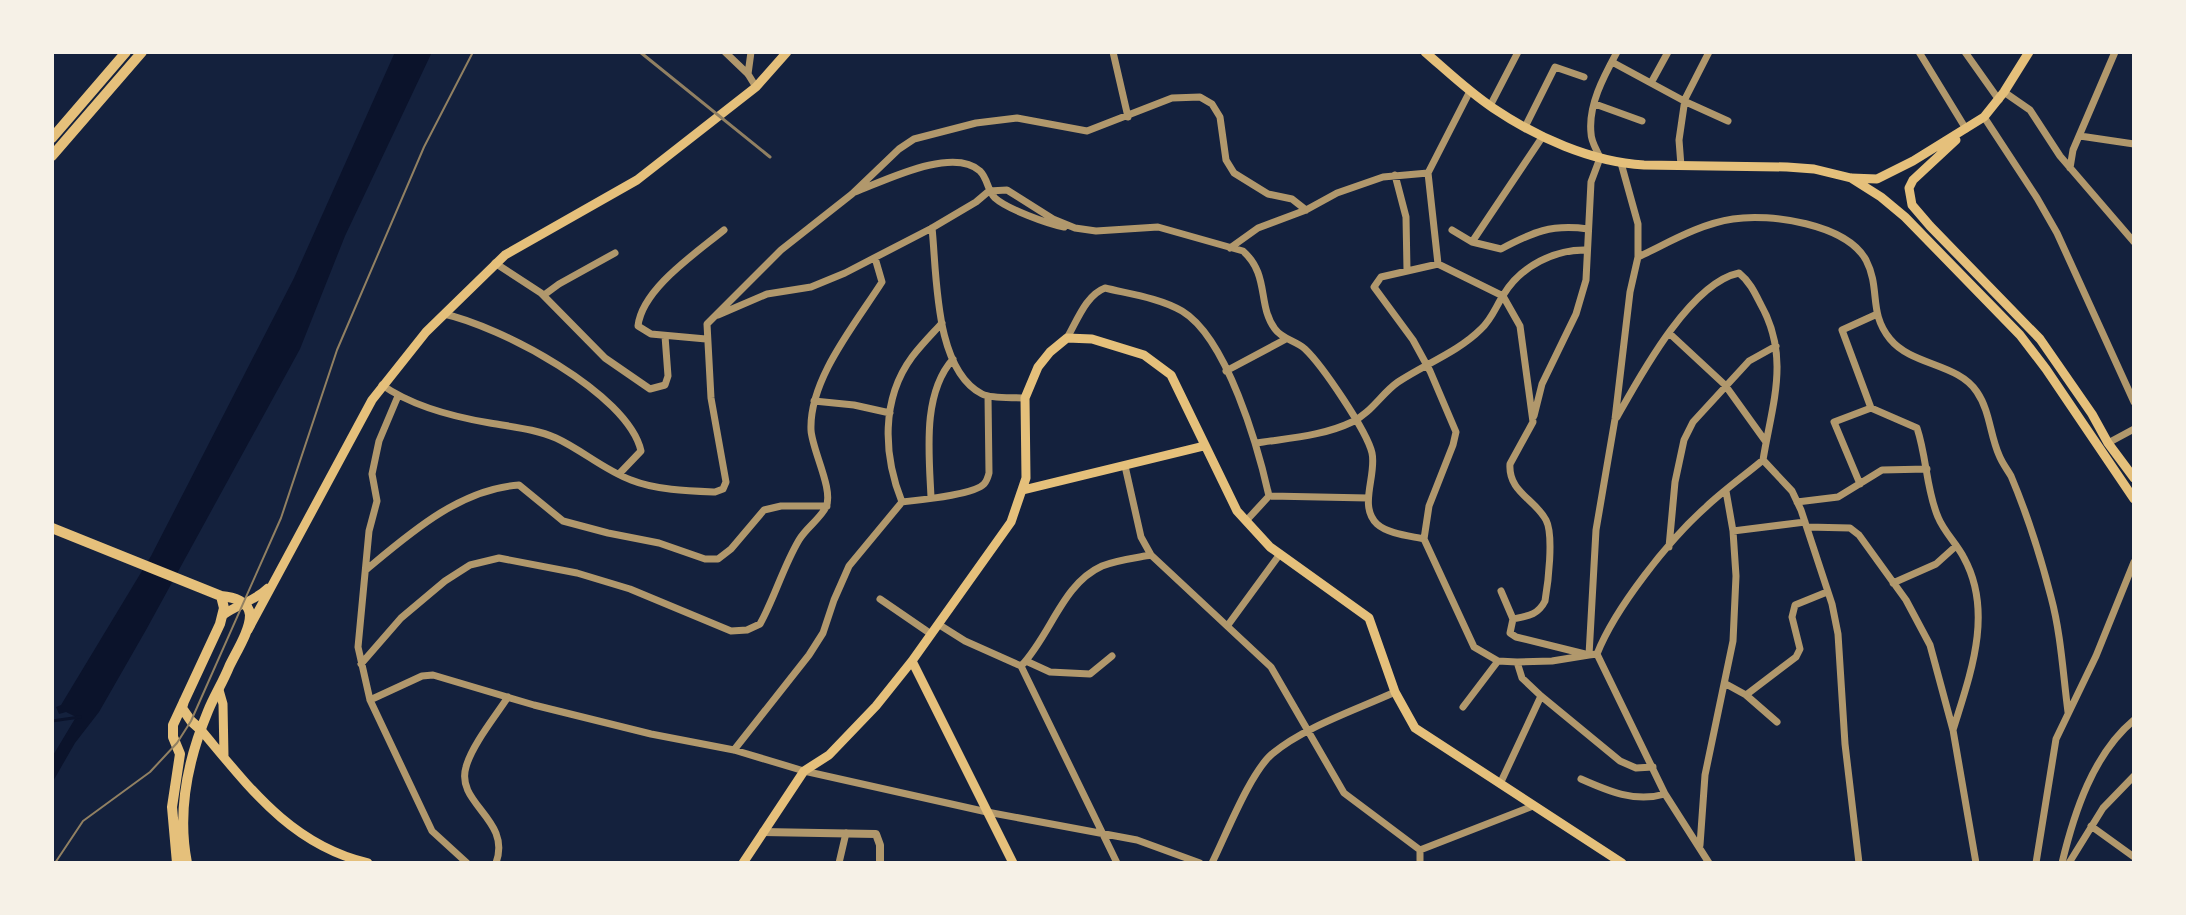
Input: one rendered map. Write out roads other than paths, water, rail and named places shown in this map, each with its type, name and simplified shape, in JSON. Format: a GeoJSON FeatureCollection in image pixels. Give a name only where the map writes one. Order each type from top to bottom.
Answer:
{"type":"FeatureCollection","features":[{"type":"Feature","properties":{"kind":"main road"},"geometry":{"type":"LineString","coordinates":[[52,138],[126,52]]}},
{"type":"Feature","properties":{"kind":"main road"},"geometry":{"type":"LineString","coordinates":[[52,156],[142,52]]}},
{"type":"Feature","properties":{"kind":"main road"},"geometry":{"type":"LineString","coordinates":[[243,636],[258,614],[382,385],[444,314],[495,263],[524,243],[637,180],[756,87],[787,52]]}},
{"type":"Feature","properties":{"kind":"main road"},"geometry":{"type":"LineString","coordinates":[[1425,52],[1490,106],[1543,136],[1600,158],[1621,163],[1814,169],[1851,178],[1884,176],[1984,117],[2002,96],[2029,52]]}},
{"type":"Feature","properties":{"kind":"main road"},"geometry":{"type":"LineString","coordinates":[[1966,129],[1913,180],[1909,188],[1912,205],[2040,339],[2134,478]]}},
{"type":"Feature","properties":{"kind":"main road"},"geometry":{"type":"LineString","coordinates":[[1851,178],[1905,217],[2027,343],[2134,499]]}},
{"type":"Feature","properties":{"kind":"main road"},"geometry":{"type":"LineString","coordinates":[[743,863],[804,771],[829,755],[876,706],[912,661],[1011,522],[1026,478],[1025,398],[1038,367],[1067,338],[1092,339],[1144,355],[1171,375],[1237,511],[1280,554],[1369,618],[1395,692],[1415,728],[1622,863]]}},
{"type":"Feature","properties":{"kind":"main road"},"geometry":{"type":"LineString","coordinates":[[1023,490],[1204,446]]}},
{"type":"Feature","properties":{"kind":"main road"},"geometry":{"type":"LineString","coordinates":[[52,528],[243,603],[250,617],[201,730],[186,788],[182,814],[187,863]]}},
{"type":"Feature","properties":{"kind":"main road"},"geometry":{"type":"LineString","coordinates":[[223,615],[258,598],[271,586]]}},
{"type":"Feature","properties":{"kind":"main road"},"geometry":{"type":"LineString","coordinates":[[177,863],[172,835],[172,807],[180,754],[173,737],[173,725],[223,615],[221,596]]}},
{"type":"Feature","properties":{"kind":"main road"},"geometry":{"type":"LineString","coordinates":[[912,661],[1013,863]]}},
{"type":"Feature","properties":{"kind":"main road"},"geometry":{"type":"LineString","coordinates":[[219,690],[223,704],[224,757]]}},
{"type":"Feature","properties":{"kind":"main road"},"geometry":{"type":"LineString","coordinates":[[187,692],[182,708],[255,796],[282,819],[324,846],[368,863]]}},
{"type":"Feature","properties":{"kind":"street"},"geometry":{"type":"LineString","coordinates":[[725,52],[748,74],[756,87]]}},
{"type":"Feature","properties":{"kind":"street"},"geometry":{"type":"LineString","coordinates":[[748,74],[751,52]]}},
{"type":"Feature","properties":{"kind":"street"},"geometry":{"type":"LineString","coordinates":[[1113,52],[1128,117]]}},
{"type":"Feature","properties":{"kind":"street"},"geometry":{"type":"LineString","coordinates":[[1490,106],[1518,52]]}},
{"type":"Feature","properties":{"kind":"street"},"geometry":{"type":"LineString","coordinates":[[1513,619],[1532,616],[1541,610],[1547,591],[1548,526],[1545,518],[1517,491],[1510,464],[1533,422],[1542,384],[1576,314],[1586,280],[1591,182],[1600,158],[1590,133],[1595,104],[1617,52]]}},
{"type":"Feature","properties":{"kind":"street"},"geometry":{"type":"LineString","coordinates":[[1651,83],[1668,52]]}},
{"type":"Feature","properties":{"kind":"street"},"geometry":{"type":"LineString","coordinates":[[1681,166],[1679,140],[1686,102],[1691,85],[1709,52]]}},
{"type":"Feature","properties":{"kind":"street"},"geometry":{"type":"LineString","coordinates":[[1919,52],[1966,129]]}},
{"type":"Feature","properties":{"kind":"street"},"geometry":{"type":"LineString","coordinates":[[1965,52],[2002,96],[2030,110],[2070,168],[2134,242]]}},
{"type":"Feature","properties":{"kind":"street"},"geometry":{"type":"LineString","coordinates":[[2070,168],[2073,150],[2115,52]]}},
{"type":"Feature","properties":{"kind":"street"},"geometry":{"type":"LineString","coordinates":[[1612,62],[1728,121]]}},
{"type":"Feature","properties":{"kind":"street"},"geometry":{"type":"LineString","coordinates":[[1525,127],[1555,67],[1584,77]]}},
{"type":"Feature","properties":{"kind":"street"},"geometry":{"type":"LineString","coordinates":[[1438,264],[1428,173],[1470,91]]}},
{"type":"Feature","properties":{"kind":"street"},"geometry":{"type":"LineString","coordinates":[[382,385],[398,396],[476,421],[526,429],[556,438],[630,480],[715,492],[723,489],[726,482],[711,398],[707,324],[781,250],[852,194],[899,149],[914,139],[976,123],[1017,118],[1087,131],[1172,98],[1192,96],[1207,100],[1220,117],[1226,160],[1234,173],[1268,194],[1292,199],[1306,210]]}},
{"type":"Feature","properties":{"kind":"street"},"geometry":{"type":"LineString","coordinates":[[1595,104],[1642,121]]}},
{"type":"Feature","properties":{"kind":"street"},"geometry":{"type":"LineString","coordinates":[[1984,117],[2057,233],[2134,402]]}},
{"type":"Feature","properties":{"kind":"street"},"geometry":{"type":"LineString","coordinates":[[1472,242],[1543,136]]}},
{"type":"Feature","properties":{"kind":"street"},"geometry":{"type":"LineString","coordinates":[[2080,136],[2134,144]]}},
{"type":"Feature","properties":{"kind":"street"},"geometry":{"type":"LineString","coordinates":[[852,194],[926,166],[962,162],[982,172],[989,191],[997,200],[1053,225],[1096,231],[1158,227],[1243,251],[1254,261],[1262,279],[1269,319],[1276,332],[1302,346],[1314,359],[1372,451],[1368,498],[1377,525],[1424,539]]}},
{"type":"Feature","properties":{"kind":"street"},"geometry":{"type":"LineString","coordinates":[[1621,163],[1638,224],[1638,257],[1630,292],[1615,419],[1596,530],[1593,655],[1665,794],[1709,863]]}},
{"type":"Feature","properties":{"kind":"street"},"geometry":{"type":"LineString","coordinates":[[1230,248],[1258,228],[1306,210],[1337,193],[1395,175],[1428,173]]}},
{"type":"Feature","properties":{"kind":"street"},"geometry":{"type":"LineString","coordinates":[[1395,175],[1406,217],[1407,270]]}},
{"type":"Feature","properties":{"kind":"street"},"geometry":{"type":"LineString","coordinates":[[716,316],[767,294],[811,287],[875,258],[932,228],[989,191],[1007,190],[1053,219],[1075,228]]}},
{"type":"Feature","properties":{"kind":"street"},"geometry":{"type":"LineString","coordinates":[[1638,257],[1696,229],[1733,219],[1769,218],[1837,234],[1866,259],[1873,281],[1875,315],[1897,347],[1965,379],[1977,392],[1988,415],[2052,600],[2068,712]]}},
{"type":"Feature","properties":{"kind":"street"},"geometry":{"type":"LineString","coordinates":[[932,228],[942,323],[953,359],[966,381],[984,396],[1025,398]]}},
{"type":"Feature","properties":{"kind":"street"},"geometry":{"type":"LineString","coordinates":[[1452,230],[1472,242],[1501,249],[1550,228],[1588,229]]}},
{"type":"Feature","properties":{"kind":"street"},"geometry":{"type":"LineString","coordinates":[[706,339],[651,334],[638,326],[640,315],[674,271],[724,230]]}},
{"type":"Feature","properties":{"kind":"street"},"geometry":{"type":"LineString","coordinates":[[1257,443],[1330,431],[1355,421],[1395,384],[1483,327],[1518,278],[1550,255],[1571,249],[1587,250]]}},
{"type":"Feature","properties":{"kind":"street"},"geometry":{"type":"LineString","coordinates":[[544,295],[615,253]]}},
{"type":"Feature","properties":{"kind":"street"},"geometry":{"type":"LineString","coordinates":[[361,664],[401,618],[445,581],[470,565],[499,558],[577,573],[630,589],[731,631],[747,630],[760,624],[801,537],[827,506],[827,490],[814,450],[811,428],[814,401],[827,369],[882,282],[875,258]]}},
{"type":"Feature","properties":{"kind":"street"},"geometry":{"type":"LineString","coordinates":[[495,263],[544,295],[605,358],[650,389],[665,385],[668,376],[665,336]]}},
{"type":"Feature","properties":{"kind":"street"},"geometry":{"type":"LineString","coordinates":[[1533,422],[1520,326],[1503,296],[1438,264],[1381,277],[1374,287],[1400,319],[1426,365],[1456,432],[1429,506],[1424,539],[1474,647],[1498,661],[1552,661],[1593,655]]}},
{"type":"Feature","properties":{"kind":"street"},"geometry":{"type":"LineString","coordinates":[[1593,655],[1605,633],[1669,548],[1706,507],[1763,460],[1776,405],[1778,365],[1767,314],[1747,279],[1739,273],[1720,279],[1695,302],[1643,370],[1615,419]]}},
{"type":"Feature","properties":{"kind":"street"},"geometry":{"type":"LineString","coordinates":[[1067,338],[1096,291],[1105,288],[1179,309],[1196,321],[1226,371],[1257,443],[1269,496]]}},
{"type":"Feature","properties":{"kind":"street"},"geometry":{"type":"LineString","coordinates":[[444,314],[463,318],[533,350],[614,408],[638,437],[641,451],[619,474]]}},
{"type":"Feature","properties":{"kind":"street"},"geometry":{"type":"LineString","coordinates":[[1871,408],[1842,330],[1875,315]]}},
{"type":"Feature","properties":{"kind":"street"},"geometry":{"type":"LineString","coordinates":[[902,502],[894,483],[887,448],[895,390],[913,356],[942,323]]}},
{"type":"Feature","properties":{"kind":"street"},"geometry":{"type":"LineString","coordinates":[[1669,333],[1725,385],[1766,442]]}},
{"type":"Feature","properties":{"kind":"street"},"geometry":{"type":"LineString","coordinates":[[1226,371],[1286,339]]}},
{"type":"Feature","properties":{"kind":"street"},"geometry":{"type":"LineString","coordinates":[[1669,548],[1675,482],[1684,440],[1693,422],[1749,361],[1776,346]]}},
{"type":"Feature","properties":{"kind":"street"},"geometry":{"type":"LineString","coordinates":[[931,497],[928,445],[934,402],[941,372],[953,359]]}},
{"type":"Feature","properties":{"kind":"street"},"geometry":{"type":"LineString","coordinates":[[398,396],[379,441],[372,474],[377,501],[369,531],[358,647],[370,700],[432,831],[467,863]]}},
{"type":"Feature","properties":{"kind":"street"},"geometry":{"type":"LineString","coordinates":[[734,750],[809,655],[823,633],[849,566],[902,502],[981,487],[987,482],[988,396]]}},
{"type":"Feature","properties":{"kind":"street"},"geometry":{"type":"LineString","coordinates":[[814,401],[890,413]]}},
{"type":"Feature","properties":{"kind":"street"},"geometry":{"type":"LineString","coordinates":[[1860,484],[1834,422],[1871,408],[1917,428],[1934,508],[1939,521],[1964,557],[1976,585],[1979,627],[1973,668],[1953,730]]}},
{"type":"Feature","properties":{"kind":"street"},"geometry":{"type":"LineString","coordinates":[[2108,443],[2134,429]]}},
{"type":"Feature","properties":{"kind":"street"},"geometry":{"type":"LineString","coordinates":[[1763,460],[1792,491],[1797,502],[1838,634],[1845,744],[1859,863]]}},
{"type":"Feature","properties":{"kind":"street"},"geometry":{"type":"LineString","coordinates":[[1125,466],[1141,537],[1151,555],[1271,667],[1344,793],[1420,850]]}},
{"type":"Feature","properties":{"kind":"street"},"geometry":{"type":"LineString","coordinates":[[1797,502],[1838,497],[1882,470],[1927,469]]}},
{"type":"Feature","properties":{"kind":"street"},"geometry":{"type":"LineString","coordinates":[[367,569],[410,533],[453,506],[504,486],[519,485],[563,521],[659,543],[705,559],[718,559],[731,549],[764,510],[781,506],[827,506]]}},
{"type":"Feature","properties":{"kind":"street"},"geometry":{"type":"LineString","coordinates":[[1699,848],[1705,775],[1726,684],[1736,608],[1733,531],[1726,491]]}},
{"type":"Feature","properties":{"kind":"street"},"geometry":{"type":"LineString","coordinates":[[1246,521],[1269,496],[1368,498]]}},
{"type":"Feature","properties":{"kind":"street"},"geometry":{"type":"LineString","coordinates":[[1733,531],[1806,525],[1850,528],[1859,535],[1906,600],[1930,645],[1953,730],[1976,863]]}},
{"type":"Feature","properties":{"kind":"street"},"geometry":{"type":"LineString","coordinates":[[1893,583],[1936,564],[1956,546]]}},
{"type":"Feature","properties":{"kind":"street"},"geometry":{"type":"LineString","coordinates":[[1228,625],[1280,554]]}},
{"type":"Feature","properties":{"kind":"street"},"geometry":{"type":"LineString","coordinates":[[1024,663],[1035,651],[1078,581],[1104,565],[1151,555]]}},
{"type":"Feature","properties":{"kind":"street"},"geometry":{"type":"LineString","coordinates":[[2036,863],[2056,739],[2101,644],[2134,562]]}},
{"type":"Feature","properties":{"kind":"street"},"geometry":{"type":"LineString","coordinates":[[1501,591],[1513,619],[1510,633],[1593,655]]}},
{"type":"Feature","properties":{"kind":"street"},"geometry":{"type":"LineString","coordinates":[[1746,695],[1800,653],[1792,617],[1797,602],[1827,592]]}},
{"type":"Feature","properties":{"kind":"street"},"geometry":{"type":"LineString","coordinates":[[880,599],[931,634]]}},
{"type":"Feature","properties":{"kind":"street"},"geometry":{"type":"LineString","coordinates":[[938,624],[965,641],[1050,672],[1090,674],[1112,656]]}},
{"type":"Feature","properties":{"kind":"street"},"geometry":{"type":"LineString","coordinates":[[1463,707],[1498,661]]}},
{"type":"Feature","properties":{"kind":"street"},"geometry":{"type":"LineString","coordinates":[[1517,662],[1522,678],[1620,761],[1636,768],[1653,767]]}},
{"type":"Feature","properties":{"kind":"street"},"geometry":{"type":"LineString","coordinates":[[1024,663],[1117,863]]}},
{"type":"Feature","properties":{"kind":"street"},"geometry":{"type":"LineString","coordinates":[[370,700],[422,676],[433,675],[651,734],[734,750],[804,771],[987,812],[1102,831],[1200,863]]}},
{"type":"Feature","properties":{"kind":"street"},"geometry":{"type":"LineString","coordinates":[[1726,684],[1746,695],[1777,722]]}},
{"type":"Feature","properties":{"kind":"street"},"geometry":{"type":"LineString","coordinates":[[1212,863],[1259,770],[1272,754],[1308,732],[1395,692]]}},
{"type":"Feature","properties":{"kind":"street"},"geometry":{"type":"LineString","coordinates":[[1500,784],[1541,696]]}},
{"type":"Feature","properties":{"kind":"street"},"geometry":{"type":"LineString","coordinates":[[496,863],[499,855],[494,825],[469,794],[464,778],[471,755],[508,697]]}},
{"type":"Feature","properties":{"kind":"street"},"geometry":{"type":"LineString","coordinates":[[2062,863],[2068,836],[2100,760],[2118,734],[2132,725]]}},
{"type":"Feature","properties":{"kind":"street"},"geometry":{"type":"LineString","coordinates":[[2069,863],[2103,808],[2134,776]]}},
{"type":"Feature","properties":{"kind":"street"},"geometry":{"type":"LineString","coordinates":[[1581,779],[1630,797],[1647,798],[1665,794]]}},
{"type":"Feature","properties":{"kind":"street"},"geometry":{"type":"LineString","coordinates":[[1420,850],[1533,806]]}},
{"type":"Feature","properties":{"kind":"street"},"geometry":{"type":"LineString","coordinates":[[2091,826],[2134,857]]}},
{"type":"Feature","properties":{"kind":"street"},"geometry":{"type":"LineString","coordinates":[[763,832],[876,834],[880,845],[880,863]]}},
{"type":"Feature","properties":{"kind":"street"},"geometry":{"type":"LineString","coordinates":[[839,863],[846,833]]}},
{"type":"Feature","properties":{"kind":"street"},"geometry":{"type":"LineString","coordinates":[[1420,850],[1420,863]]}},
{"type":"Feature","properties":{"kind":"water"},"geometry":{"type":"Polygon","coordinates":[[[395,52],[432,52],[345,236],[300,349],[146,630],[99,712],[75,743],[52,783],[52,757],[76,717],[66,712],[59,714],[56,707],[61,705],[151,556],[294,278],[395,52]]]}},
{"type":"Feature","properties":{"kind":"waterway"},"geometry":{"type":"LineString","coordinates":[[52,721],[80,717]]}},
{"type":"Feature","properties":{"kind":"tram line"},"geometry":{"type":"LineString","coordinates":[[55,863],[83,821],[150,772],[177,743],[191,721],[281,518],[337,350],[424,147],[473,52]]}},
{"type":"Feature","properties":{"kind":"railway"},"geometry":{"type":"LineString","coordinates":[[640,52],[770,157]]}}]}
